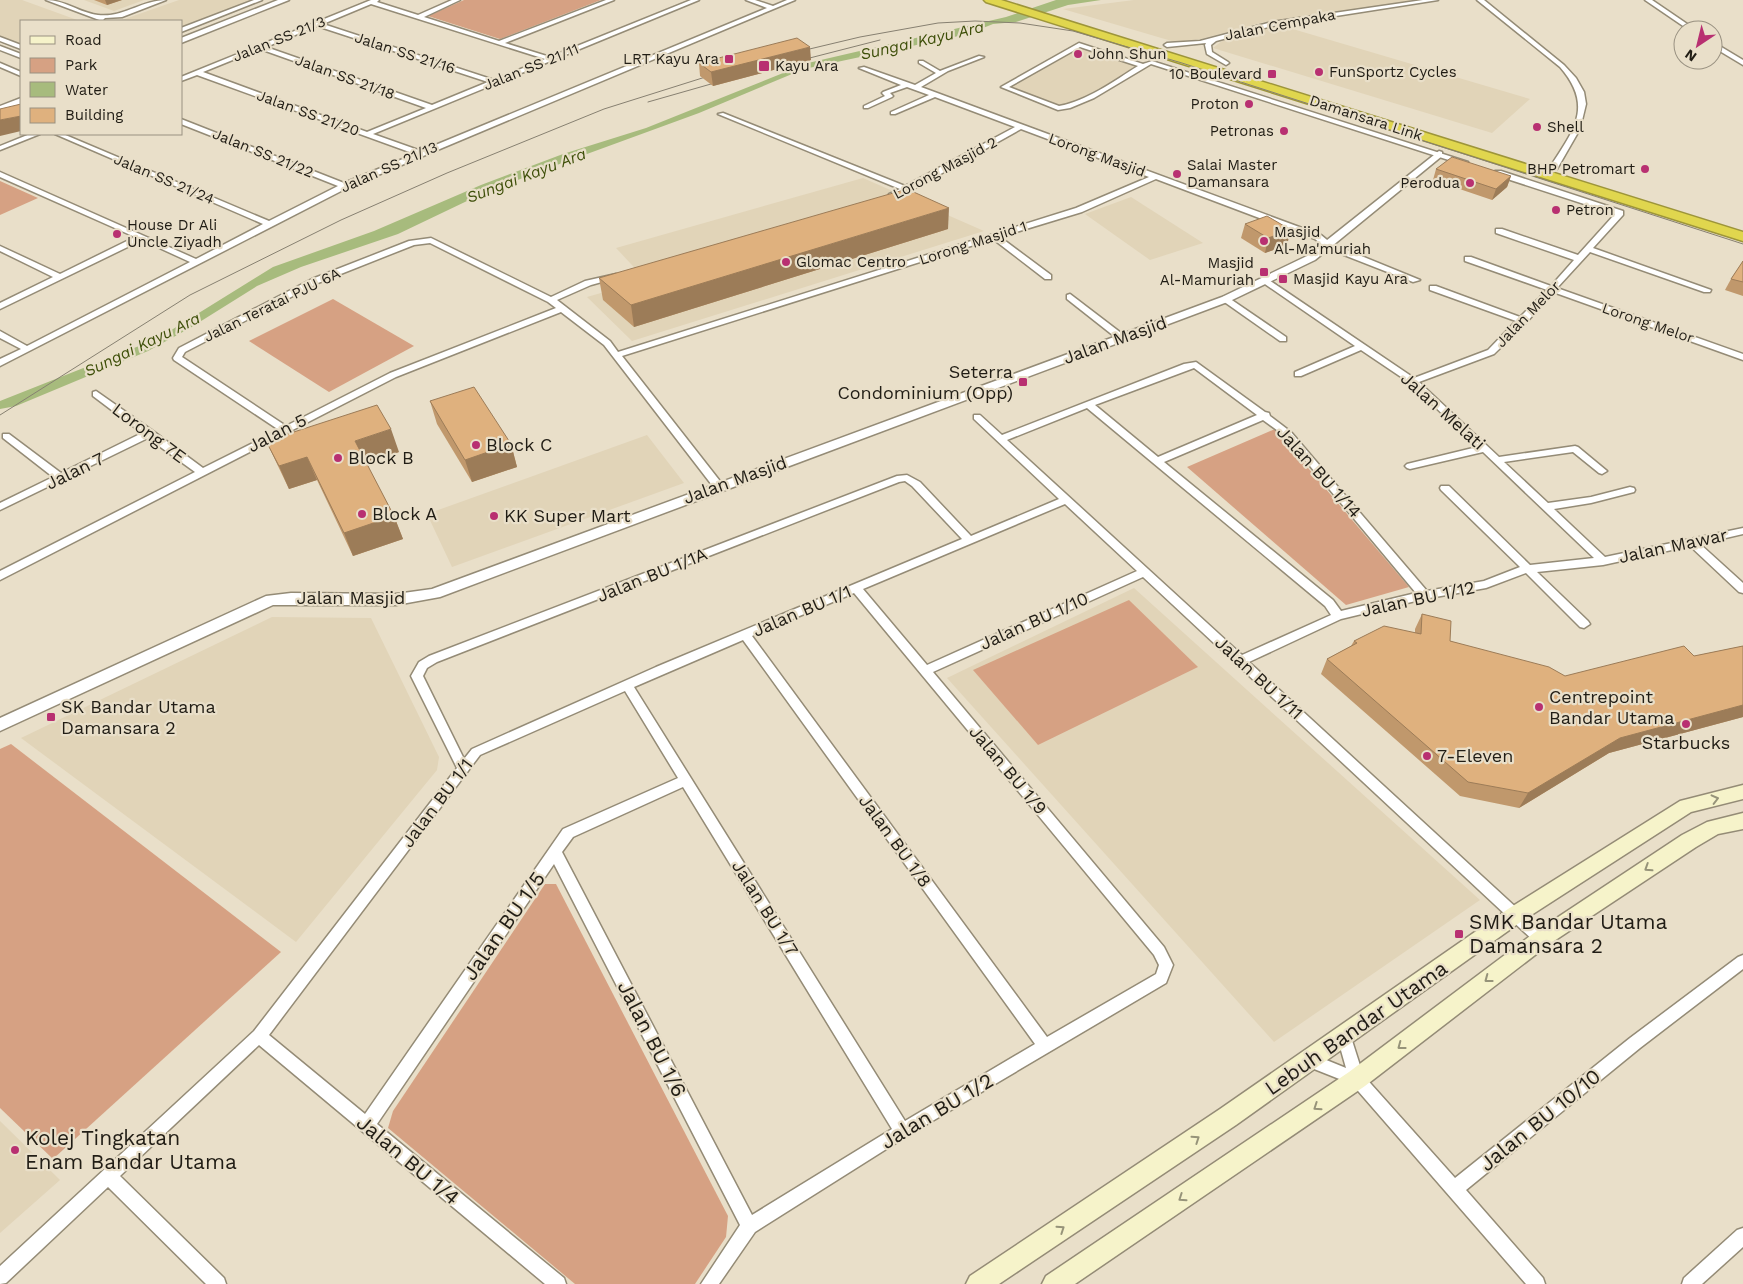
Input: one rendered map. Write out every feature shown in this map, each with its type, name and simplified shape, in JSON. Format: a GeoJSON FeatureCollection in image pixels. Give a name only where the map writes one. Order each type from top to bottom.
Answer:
{"type":"FeatureCollection","features":[{"type":"Feature","properties":{"kind":"highway"},"geometry":{"type":"LineString","coordinates":[[976,0],[999,2],[1042,21],[1244,83],[1302,98]]}},
{"type":"Feature","properties":{"kind":"highway"},"geometry":{"type":"LineString","coordinates":[[1020,0],[1167,44],[1316,93]]}},
{"type":"Feature","properties":{"kind":"highway","name":"Damansara Link"},"geometry":{"type":"LineString","coordinates":[[999,2],[1743,237]]}},
{"type":"Feature","properties":{"kind":"highway","name":"Damansara Link"},"geometry":{"type":"LineString","coordinates":[[999,2],[1239,79],[1316,93],[1743,228]]}},
{"type":"Feature","properties":{"kind":"highway"},"geometry":{"type":"LineString","coordinates":[[1408,132],[1441,144],[1444,151],[1439,154]]}},
{"type":"Feature","properties":{"kind":"highway"},"geometry":{"type":"LineString","coordinates":[[1620,213],[1671,214]]}},
{"type":"Feature","properties":{"kind":"main road","name":"Lebuh Bandar Utama"},"geometry":{"type":"LineString","coordinates":[[978,1284],[1228,1117],[1515,915],[1686,806],[1743,792]]}},
{"type":"Feature","properties":{"kind":"main road","name":"Lebuh Bandar Utama"},"geometry":{"type":"LineString","coordinates":[[1054,1284],[1357,1079],[1541,939],[1689,841],[1714,827],[1743,821]]}},
{"type":"Feature","properties":{"kind":"street"},"geometry":{"type":"LineString","coordinates":[[50,0],[105,20]]}},
{"type":"Feature","properties":{"kind":"street"},"geometry":{"type":"LineString","coordinates":[[97,17],[118,19],[163,0]]}},
{"type":"Feature","properties":{"kind":"street"},"geometry":{"type":"LineString","coordinates":[[183,33],[259,0]]}},
{"type":"Feature","properties":{"kind":"street"},"geometry":{"type":"LineString","coordinates":[[183,33],[274,0]]}},
{"type":"Feature","properties":{"kind":"street"},"geometry":{"type":"LineString","coordinates":[[182,41],[285,0]]}},
{"type":"Feature","properties":{"kind":"street"},"geometry":{"type":"LineString","coordinates":[[418,17],[457,0]]}},
{"type":"Feature","properties":{"kind":"street"},"geometry":{"type":"LineString","coordinates":[[499,42],[611,0]]}},
{"type":"Feature","properties":{"kind":"street","name":"Jalan SS 21/11"},"geometry":{"type":"LineString","coordinates":[[366,134],[696,0]]}},
{"type":"Feature","properties":{"kind":"street"},"geometry":{"type":"LineString","coordinates":[[749,0],[773,8]]}},
{"type":"Feature","properties":{"kind":"street","name":"Jalan SS 21/13"},"geometry":{"type":"LineString","coordinates":[[0,364],[344,186],[419,153],[792,0]]}},
{"type":"Feature","properties":{"kind":"street","name":"Jalan Cempaka"},"geometry":{"type":"LineString","coordinates":[[1167,44],[1200,43],[1245,34],[1279,23],[1436,0]]}},
{"type":"Feature","properties":{"kind":"street"},"geometry":{"type":"LineString","coordinates":[[1480,0],[1570,73],[1579,88],[1584,110],[1574,135],[1554,167]]}},
{"type":"Feature","properties":{"kind":"street"},"geometry":{"type":"LineString","coordinates":[[1648,0],[1678,20]]}},
{"type":"Feature","properties":{"kind":"street"},"geometry":{"type":"LineString","coordinates":[[374,1],[550,59]]}},
{"type":"Feature","properties":{"kind":"street","name":"Jalan SS 21/3"},"geometry":{"type":"LineString","coordinates":[[182,79],[374,1]]}},
{"type":"Feature","properties":{"kind":"street","name":"Jalan SS 21/16"},"geometry":{"type":"LineString","coordinates":[[317,24],[494,82]]}},
{"type":"Feature","properties":{"kind":"street"},"geometry":{"type":"LineString","coordinates":[[1245,34],[1256,35]]}},
{"type":"Feature","properties":{"kind":"street"},"geometry":{"type":"LineString","coordinates":[[0,39],[20,47]]}},
{"type":"Feature","properties":{"kind":"street","name":"Jalan Cempaka"},"geometry":{"type":"LineString","coordinates":[[1214,39],[1208,44],[1209,53],[1226,63]]}},
{"type":"Feature","properties":{"kind":"street"},"geometry":{"type":"LineString","coordinates":[[1142,66],[1079,46],[1004,87],[1058,108],[1071,106],[1150,62],[1239,79],[1473,165]]}},
{"type":"Feature","properties":{"kind":"street","name":"Jalan SS 21/18"},"geometry":{"type":"LineString","coordinates":[[260,47],[430,107]]}},
{"type":"Feature","properties":{"kind":"street"},"geometry":{"type":"LineString","coordinates":[[0,48],[20,56]]}},
{"type":"Feature","properties":{"kind":"street"},"geometry":{"type":"LineString","coordinates":[[1723,50],[1743,63]]}},
{"type":"Feature","properties":{"kind":"street"},"geometry":{"type":"LineString","coordinates":[[0,54],[20,63]]}},
{"type":"Feature","properties":{"kind":"street"},"geometry":{"type":"LineString","coordinates":[[915,88],[940,73],[981,57]]}},
{"type":"Feature","properties":{"kind":"street"},"geometry":{"type":"LineString","coordinates":[[921,62],[940,73]]}},
{"type":"Feature","properties":{"kind":"street"},"geometry":{"type":"LineString","coordinates":[[0,65],[20,74]]}},
{"type":"Feature","properties":{"kind":"street","name":"Lorong Masjid"},"geometry":{"type":"LineString","coordinates":[[862,68],[1318,237],[1329,246],[1416,280]]}},
{"type":"Feature","properties":{"kind":"street","name":"Jalan SS 21/20"},"geometry":{"type":"LineString","coordinates":[[198,73],[419,153]]}},
{"type":"Feature","properties":{"kind":"street"},"geometry":{"type":"LineString","coordinates":[[866,107],[890,96],[885,93],[906,84]]}},
{"type":"Feature","properties":{"kind":"street"},"geometry":{"type":"LineString","coordinates":[[894,113],[934,95]]}},
{"type":"Feature","properties":{"kind":"street"},"geometry":{"type":"LineString","coordinates":[[0,109],[20,101]]}},
{"type":"Feature","properties":{"kind":"street"},"geometry":{"type":"LineString","coordinates":[[721,114],[907,189]]}},
{"type":"Feature","properties":{"kind":"street","name":"Jalan SS 21/22"},"geometry":{"type":"LineString","coordinates":[[182,121],[344,186]]}},
{"type":"Feature","properties":{"kind":"street","name":"Lorong Masjid 2"},"geometry":{"type":"LineString","coordinates":[[882,200],[907,189],[1020,127]]}},
{"type":"Feature","properties":{"kind":"street"},"geometry":{"type":"LineString","coordinates":[[0,148],[33,135]]}},
{"type":"Feature","properties":{"kind":"street","name":"Jalan SS 21/24"},"geometry":{"type":"LineString","coordinates":[[60,135],[269,224]]}},
{"type":"Feature","properties":{"kind":"street","name":"Jalan Masjid"},"geometry":{"type":"LineString","coordinates":[[0,725],[271,600],[290,598],[420,597],[1226,299],[1266,282],[1329,246],[1439,154]]}},
{"type":"Feature","properties":{"kind":"street"},"geometry":{"type":"LineString","coordinates":[[1490,170],[1620,213]]}},
{"type":"Feature","properties":{"kind":"street"},"geometry":{"type":"LineString","coordinates":[[0,174],[197,262]]}},
{"type":"Feature","properties":{"kind":"street","name":"Lorong Masjid 1"},"geometry":{"type":"LineString","coordinates":[[617,355],[995,237],[1103,201],[1155,177]]}},
{"type":"Feature","properties":{"kind":"street","name":"Jalan Melor"},"geometry":{"type":"LineString","coordinates":[[1414,381],[1491,352],[1552,290],[1620,213]]}},
{"type":"Feature","properties":{"kind":"street"},"geometry":{"type":"LineString","coordinates":[[1499,231],[1580,259]]}},
{"type":"Feature","properties":{"kind":"street"},"geometry":{"type":"LineString","coordinates":[[995,237],[1048,277]]}},
{"type":"Feature","properties":{"kind":"street"},"geometry":{"type":"LineString","coordinates":[[0,306],[142,238]]}},
{"type":"Feature","properties":{"kind":"street","name":"Jalan Teratai PJU 6A"},"geometry":{"type":"LineString","coordinates":[[284,429],[177,358],[182,350],[314,281],[422,239],[430,240],[552,300],[607,343],[719,486]]}},
{"type":"Feature","properties":{"kind":"street"},"geometry":{"type":"LineString","coordinates":[[0,248],[60,277]]}},
{"type":"Feature","properties":{"kind":"street"},"geometry":{"type":"LineString","coordinates":[[1589,249],[1706,290]]}},
{"type":"Feature","properties":{"kind":"street","name":"Lorong Melor"},"geometry":{"type":"LineString","coordinates":[[1468,259],[1743,357]]}},
{"type":"Feature","properties":{"kind":"street"},"geometry":{"type":"LineString","coordinates":[[552,300],[588,283],[622,274]]}},
{"type":"Feature","properties":{"kind":"street","name":"Jalan Melati"},"geometry":{"type":"LineString","coordinates":[[1266,282],[1414,381],[1603,561]]}},
{"type":"Feature","properties":{"kind":"street"},"geometry":{"type":"LineString","coordinates":[[1433,288],[1523,321]]}},
{"type":"Feature","properties":{"kind":"street"},"geometry":{"type":"LineString","coordinates":[[1070,297],[1122,338]]}},
{"type":"Feature","properties":{"kind":"street"},"geometry":{"type":"LineString","coordinates":[[1226,299],[1284,339]]}},
{"type":"Feature","properties":{"kind":"street","name":"Jalan 5"},"geometry":{"type":"LineString","coordinates":[[0,576],[284,429],[393,375],[562,308]]}},
{"type":"Feature","properties":{"kind":"street"},"geometry":{"type":"LineString","coordinates":[[0,334],[27,349]]}},
{"type":"Feature","properties":{"kind":"street"},"geometry":{"type":"LineString","coordinates":[[1298,374],[1362,346]]}},
{"type":"Feature","properties":{"kind":"street","name":"Jalan BU 1/14"},"geometry":{"type":"LineString","coordinates":[[1001,439],[1187,366],[1196,366],[1266,415],[1288,434],[1424,595]]}},
{"type":"Feature","properties":{"kind":"street","name":"Lorong 7E"},"geometry":{"type":"LineString","coordinates":[[96,394],[201,472]]}},
{"type":"Feature","properties":{"kind":"street"},"geometry":{"type":"LineString","coordinates":[[1089,405],[1329,604],[1338,616]]}},
{"type":"Feature","properties":{"kind":"street"},"geometry":{"type":"LineString","coordinates":[[1158,461],[1266,415]]}},
{"type":"Feature","properties":{"kind":"street","name":"Jalan BU 1/11"},"geometry":{"type":"LineString","coordinates":[[977,417],[1541,939]]}},
{"type":"Feature","properties":{"kind":"street","name":"Jalan 7"},"geometry":{"type":"LineString","coordinates":[[0,507],[150,433]]}},
{"type":"Feature","properties":{"kind":"street"},"geometry":{"type":"LineString","coordinates":[[6,436],[61,478]]}},
{"type":"Feature","properties":{"kind":"street"},"geometry":{"type":"LineString","coordinates":[[1410,466],[1484,448]]}},
{"type":"Feature","properties":{"kind":"street"},"geometry":{"type":"LineString","coordinates":[[1497,460],[1575,449],[1602,471]]}},
{"type":"Feature","properties":{"kind":"street","name":"Jalan BU 1/1A"},"geometry":{"type":"LineString","coordinates":[[463,769],[417,676],[423,665],[433,659],[897,479],[907,478],[916,484],[970,541]]}},
{"type":"Feature","properties":{"kind":"street"},"geometry":{"type":"LineString","coordinates":[[1446,488],[1526,569],[1584,624]]}},
{"type":"Feature","properties":{"kind":"street"},"geometry":{"type":"LineString","coordinates":[[1546,507],[1592,500],[1630,490]]}},
{"type":"Feature","properties":{"kind":"street","name":"Jalan BU 1/1"},"geometry":{"type":"LineString","coordinates":[[0,1277],[259,1036],[476,752],[627,685],[1066,500]]}},
{"type":"Feature","properties":{"kind":"street","name":"Jalan Mawar"},"geometry":{"type":"LineString","coordinates":[[1603,561],[1743,531]]}},
{"type":"Feature","properties":{"kind":"street"},"geometry":{"type":"LineString","coordinates":[[1692,542],[1743,589]]}},
{"type":"Feature","properties":{"kind":"street","name":"Jalan BU 1/12"},"geometry":{"type":"LineString","coordinates":[[1240,661],[1338,616],[1424,595],[1486,584],[1526,569],[1603,561]]}},
{"type":"Feature","properties":{"kind":"street","name":"Jalan BU 1/10"},"geometry":{"type":"LineString","coordinates":[[925,671],[1144,572]]}},
{"type":"Feature","properties":{"kind":"street","name":"Jalan BU 1/9"},"geometry":{"type":"LineString","coordinates":[[856,589],[1159,951]]}},
{"type":"Feature","properties":{"kind":"street","name":"Jalan BU 1/8"},"geometry":{"type":"LineString","coordinates":[[745,635],[1045,1046]]}},
{"type":"Feature","properties":{"kind":"street","name":"Jalan BU 1/7"},"geometry":{"type":"LineString","coordinates":[[627,685],[902,1132]]}},
{"type":"Feature","properties":{"kind":"street","name":"Jalan BU 1/5"},"geometry":{"type":"LineString","coordinates":[[367,1125],[568,833],[686,780]]}},
{"type":"Feature","properties":{"kind":"street","name":"Jalan BU 1/6"},"geometry":{"type":"LineString","coordinates":[[555,852],[750,1226]]}},
{"type":"Feature","properties":{"kind":"street","name":"Jalan BU 1/2"},"geometry":{"type":"LineString","coordinates":[[709,1284],[750,1226],[902,1132],[1162,978],[1166,965],[1159,951]]}},
{"type":"Feature","properties":{"kind":"street","name":"Jalan BU 10/10"},"geometry":{"type":"LineString","coordinates":[[1454,1189],[1635,1043],[1743,961]]}},
{"type":"Feature","properties":{"kind":"street","name":"Jalan BU 1/4"},"geometry":{"type":"LineString","coordinates":[[259,1036],[558,1284]]}},
{"type":"Feature","properties":{"kind":"street"},"geometry":{"type":"LineString","coordinates":[[1344,1036],[1357,1079]]}},
{"type":"Feature","properties":{"kind":"street"},"geometry":{"type":"LineString","coordinates":[[1309,1060],[1357,1079],[1538,1284]]}},
{"type":"Feature","properties":{"kind":"street"},"geometry":{"type":"LineString","coordinates":[[108,1176],[218,1284]]}},
{"type":"Feature","properties":{"kind":"street"},"geometry":{"type":"LineString","coordinates":[[1690,1284],[1743,1236]]}},
{"type":"Feature","properties":{"kind":"shaded area"},"geometry":{"type":"Polygon","coordinates":[[[0,0],[22,0],[77,20],[20,20],[20,50],[0,42],[0,0]]]}},
{"type":"Feature","properties":{"kind":"shaded area"},"geometry":{"type":"Polygon","coordinates":[[[84,0],[144,0],[114,11],[84,0]]]}},
{"type":"Feature","properties":{"kind":"shaded area"},"geometry":{"type":"Polygon","coordinates":[[[179,0],[259,0],[182,31],[182,20],[122,20],[179,0]]]}},
{"type":"Feature","properties":{"kind":"shaded area"},"geometry":{"type":"Polygon","coordinates":[[[1134,0],[1419,0],[1264,22],[1201,39],[1175,42],[1063,9],[1134,0]]]}},
{"type":"Feature","properties":{"kind":"shaded area","name":"10 Boulevard"},"geometry":{"type":"Polygon","coordinates":[[[1265,27],[1286,27],[1530,99],[1492,133],[1213,48],[1222,41],[1265,27]]]}},
{"type":"Feature","properties":{"kind":"shaded area"},"geometry":{"type":"Polygon","coordinates":[[[1075,45],[1144,68],[1072,109],[1001,85],[1075,45]]]}},
{"type":"Feature","properties":{"kind":"shaded area"},"geometry":{"type":"Polygon","coordinates":[[[863,178],[984,231],[632,341],[587,297],[646,280],[616,248],[863,178]]]}},
{"type":"Feature","properties":{"kind":"shaded area"},"geometry":{"type":"Polygon","coordinates":[[[1131,197],[1203,243],[1150,260],[1085,214],[1131,197]]]}},
{"type":"Feature","properties":{"kind":"shaded area"},"geometry":{"type":"Polygon","coordinates":[[[647,435],[684,483],[452,567],[427,514],[647,435]]]}},
{"type":"Feature","properties":{"kind":"shaded area"},"geometry":{"type":"Polygon","coordinates":[[[1134,588],[1480,900],[1274,1042],[947,678],[1134,588]]]}},
{"type":"Feature","properties":{"kind":"shaded area"},"geometry":{"type":"Polygon","coordinates":[[[272,617],[371,618],[439,757],[437,770],[296,942],[21,738],[272,617]]]}},
{"type":"Feature","properties":{"kind":"shaded area","name":"Kolej Tingkatan Enam Bandar Utama"},"geometry":{"type":"Polygon","coordinates":[[[0,1121],[60,1180],[0,1233],[0,1121]]]}},
{"type":"Feature","properties":{"kind":"green space"},"geometry":{"type":"Polygon","coordinates":[[[464,0],[601,0],[500,39],[428,16],[464,0]]]}},
{"type":"Feature","properties":{"kind":"green space"},"geometry":{"type":"Polygon","coordinates":[[[0,181],[38,198],[0,215],[0,181]]]}},
{"type":"Feature","properties":{"kind":"green space"},"geometry":{"type":"Polygon","coordinates":[[[333,299],[414,346],[329,392],[249,341],[333,299]]]}},
{"type":"Feature","properties":{"kind":"green space"},"geometry":{"type":"Polygon","coordinates":[[[1275,429],[1409,587],[1346,605],[1187,467],[1275,429]]]}},
{"type":"Feature","properties":{"kind":"green space"},"geometry":{"type":"Polygon","coordinates":[[[1129,600],[1198,667],[1038,745],[973,670],[1129,600]]]}},
{"type":"Feature","properties":{"kind":"green space"},"geometry":{"type":"Polygon","coordinates":[[[11,744],[281,952],[53,1159],[0,1108],[0,749],[11,744]]]}},
{"type":"Feature","properties":{"kind":"green space"},"geometry":{"type":"Polygon","coordinates":[[[545,884],[556,884],[728,1216],[726,1237],[695,1284],[575,1284],[388,1128],[393,1111],[545,884]]]}},
{"type":"Feature","properties":{"kind":"water","name":"Sungai Kayu Ara"},"geometry":{"type":"Polygon","coordinates":[[[1056,0],[1101,0],[1068,5],[1016,22],[993,24],[968,34],[804,69],[699,113],[535,173],[467,201],[398,234],[301,267],[257,286],[190,328],[148,351],[16,406],[0,409],[0,401],[139,346],[173,329],[273,267],[374,231],[481,185],[563,154],[646,128],[808,63],[1006,17],[1056,0]]]}},
{"type":"Feature","properties":{"kind":"building"},"geometry":{"type":"Polygon","coordinates":[[[797,38],[810,47],[711,72],[699,63],[797,38]]]}},
{"type":"Feature","properties":{"kind":"building"},"geometry":{"type":"Polygon","coordinates":[[[20,104],[20,116],[0,120],[0,109],[20,104]]]}},
{"type":"Feature","properties":{"kind":"building"},"geometry":{"type":"Polygon","coordinates":[[[1452,157],[1511,176],[1496,189],[1436,169],[1452,157]]]}},
{"type":"Feature","properties":{"kind":"building"},"geometry":{"type":"Polygon","coordinates":[[[907,189],[949,208],[631,305],[599,278],[907,189]]]}},
{"type":"Feature","properties":{"kind":"building"},"geometry":{"type":"Polygon","coordinates":[[[1267,216],[1291,230],[1268,238],[1245,224],[1267,216]]]}},
{"type":"Feature","properties":{"kind":"building"},"geometry":{"type":"Polygon","coordinates":[[[1743,261],[1743,282],[1731,279],[1743,261]]]}},
{"type":"Feature","properties":{"kind":"building"},"geometry":{"type":"Polygon","coordinates":[[[474,387],[511,444],[465,460],[430,401],[474,387]]]}},
{"type":"Feature","properties":{"kind":"building"},"geometry":{"type":"Polygon","coordinates":[[[377,405],[391,429],[355,441],[394,516],[344,533],[307,457],[279,466],[266,441],[377,405]]]}},
{"type":"Feature","properties":{"kind":"building","name":"Centrepoint Bandar Utama"},"geometry":{"type":"Polygon","coordinates":[[[1422,614],[1451,621],[1450,641],[1549,667],[1565,676],[1684,646],[1694,656],[1743,646],[1743,705],[1620,738],[1528,793],[1468,782],[1327,659],[1357,643],[1354,641],[1384,626],[1421,634],[1422,614]]]}},
{"type":"Feature","properties":{"kind":"tram line"},"geometry":{"type":"LineString","coordinates":[[797,52],[860,37],[938,23],[975,21],[1020,23],[1073,31],[1182,63],[1743,244]]}},
{"type":"Feature","properties":{"kind":"tram line"},"geometry":{"type":"LineString","coordinates":[[798,61],[880,40]]}},
{"type":"Feature","properties":{"kind":"tram line"},"geometry":{"type":"LineString","coordinates":[[0,415],[190,295],[341,220],[447,173],[604,109],[715,74]]}},
{"type":"Feature","properties":{"kind":"tram line"},"geometry":{"type":"LineString","coordinates":[[648,102],[725,80]]}},
{"type":"Feature","properties":{"kind":"place","name":"John Shun"},"geometry":{"type":"Point","coordinates":[1078,54]}},
{"type":"Feature","properties":{"kind":"place","name":"LRT Kayu Ara"},"geometry":{"type":"Point","coordinates":[729,59]}},
{"type":"Feature","properties":{"kind":"place","name":"Kayu Ara"},"geometry":{"type":"Point","coordinates":[764,66]}},
{"type":"Feature","properties":{"kind":"place","name":"FunSportz Cycles"},"geometry":{"type":"Point","coordinates":[1319,72]}},
{"type":"Feature","properties":{"kind":"place","name":"10 Boulevard"},"geometry":{"type":"Point","coordinates":[1272,74]}},
{"type":"Feature","properties":{"kind":"place","name":"Proton"},"geometry":{"type":"Point","coordinates":[1249,104]}},
{"type":"Feature","properties":{"kind":"place","name":"Shell"},"geometry":{"type":"Point","coordinates":[1537,127]}},
{"type":"Feature","properties":{"kind":"place","name":"Petronas"},"geometry":{"type":"Point","coordinates":[1284,131]}},
{"type":"Feature","properties":{"kind":"place","name":"BHP Petromart"},"geometry":{"type":"Point","coordinates":[1645,169]}},
{"type":"Feature","properties":{"kind":"place","name":"Salai Master Damansara"},"geometry":{"type":"Point","coordinates":[1177,174]}},
{"type":"Feature","properties":{"kind":"place","name":"Perodua"},"geometry":{"type":"Point","coordinates":[1470,183]}},
{"type":"Feature","properties":{"kind":"place","name":"Petron"},"geometry":{"type":"Point","coordinates":[1556,210]}},
{"type":"Feature","properties":{"kind":"place","name":"House Dr Ali Uncle Ziyadh"},"geometry":{"type":"Point","coordinates":[117,234]}},
{"type":"Feature","properties":{"kind":"place","name":"Masjid Al-Ma'muriah"},"geometry":{"type":"Point","coordinates":[1264,241]}},
{"type":"Feature","properties":{"kind":"place","name":"Glomac Centro"},"geometry":{"type":"Point","coordinates":[786,262]}},
{"type":"Feature","properties":{"kind":"place","name":"Masjid Al-Mamuriah"},"geometry":{"type":"Point","coordinates":[1264,272]}},
{"type":"Feature","properties":{"kind":"place","name":"Masjid Kayu Ara"},"geometry":{"type":"Point","coordinates":[1283,279]}},
{"type":"Feature","properties":{"kind":"place","name":"Seterra Condominium (Opp)"},"geometry":{"type":"Point","coordinates":[1023,382]}},
{"type":"Feature","properties":{"kind":"place","name":"Block C"},"geometry":{"type":"Point","coordinates":[476,445]}},
{"type":"Feature","properties":{"kind":"place","name":"Block B"},"geometry":{"type":"Point","coordinates":[338,458]}},
{"type":"Feature","properties":{"kind":"place","name":"Block A"},"geometry":{"type":"Point","coordinates":[362,514]}},
{"type":"Feature","properties":{"kind":"place","name":"KK Super Mart"},"geometry":{"type":"Point","coordinates":[494,516]}},
{"type":"Feature","properties":{"kind":"place","name":"Centrepoint Bandar Utama"},"geometry":{"type":"Point","coordinates":[1539,707]}},
{"type":"Feature","properties":{"kind":"place","name":"SK Bandar Utama Damansara 2"},"geometry":{"type":"Point","coordinates":[51,717]}},
{"type":"Feature","properties":{"kind":"place","name":"Starbucks"},"geometry":{"type":"Point","coordinates":[1686,724]}},
{"type":"Feature","properties":{"kind":"place","name":"7-Eleven"},"geometry":{"type":"Point","coordinates":[1427,756]}},
{"type":"Feature","properties":{"kind":"place","name":"SMK Bandar Utama Damansara 2"},"geometry":{"type":"Point","coordinates":[1459,934]}},
{"type":"Feature","properties":{"kind":"place","name":"Kolej Tingkatan Enam Bandar Utama"},"geometry":{"type":"Point","coordinates":[15,1150]}}]}
